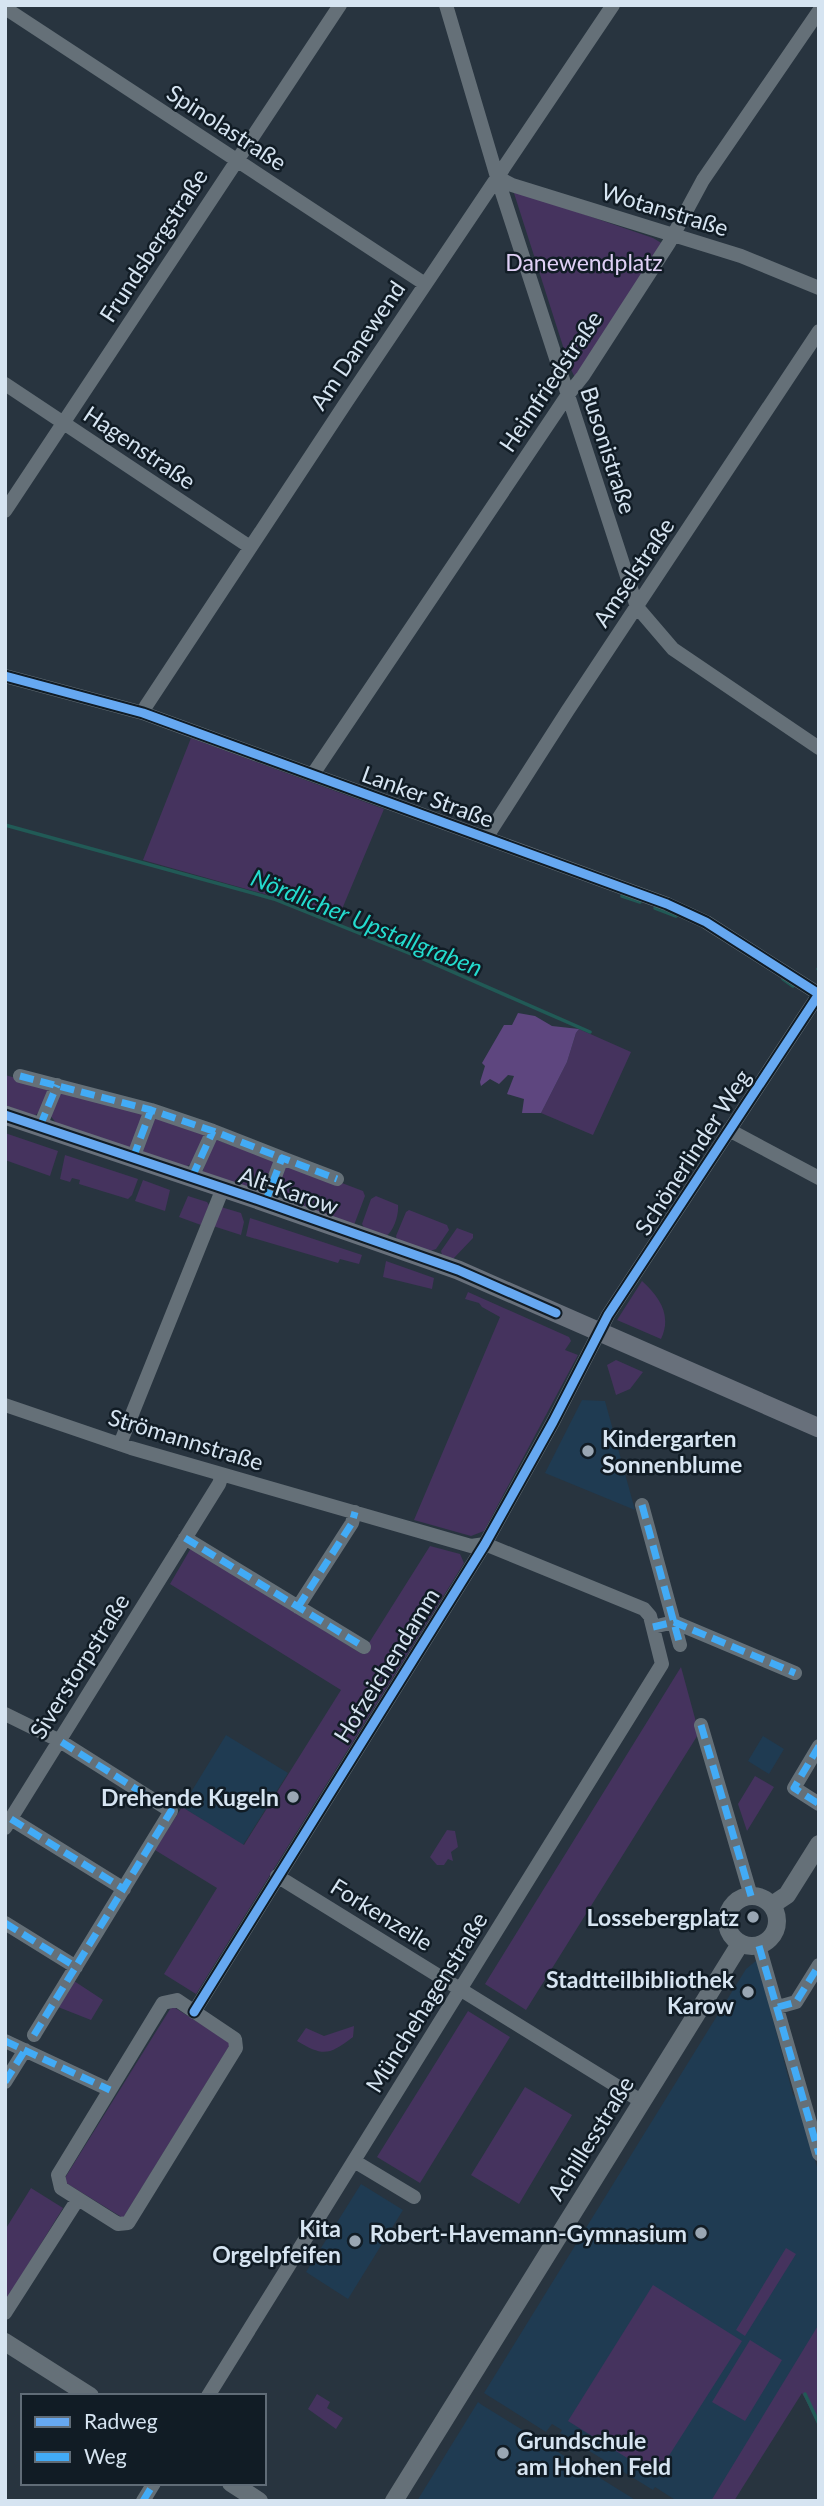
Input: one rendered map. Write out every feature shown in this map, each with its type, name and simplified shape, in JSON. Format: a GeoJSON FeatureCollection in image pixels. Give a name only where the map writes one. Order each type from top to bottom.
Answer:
{"type":"FeatureCollection","features":[{"type":"Feature","properties":{"kind":"main road","name":"Alt-Karow"},"geometry":{"type":"LineString","coordinates":[[5,1115],[458,1270],[819,1428]]}},
{"type":"Feature","properties":{"kind":"street","name":"Frundsbergstraße"},"geometry":{"type":"LineString","coordinates":[[5,511],[340,5]]}},
{"type":"Feature","properties":{"kind":"street","name":"Busonistraße"},"geometry":{"type":"LineString","coordinates":[[446,5],[497,177],[637,607],[673,649],[819,748]]}},
{"type":"Feature","properties":{"kind":"street","name":"Am Danewend"},"geometry":{"type":"LineString","coordinates":[[143,713],[250,547],[613,5]]}},
{"type":"Feature","properties":{"kind":"street","name":"Spinolastraße"},"geometry":{"type":"LineString","coordinates":[[5,8],[425,284]]}},
{"type":"Feature","properties":{"kind":"street","name":"Heimfriedstraße"},"geometry":{"type":"LineString","coordinates":[[313,774],[583,376],[673,234],[703,180],[819,11]]}},
{"type":"Feature","properties":{"kind":"street","name":"Wotanstraße"},"geometry":{"type":"LineString","coordinates":[[497,177],[512,185],[741,256],[819,288]]}},
{"type":"Feature","properties":{"kind":"street","name":"Amselstraße"},"geometry":{"type":"LineString","coordinates":[[486,838],[819,331]]}},
{"type":"Feature","properties":{"kind":"street","name":"Hagenstraße"},"geometry":{"type":"LineString","coordinates":[[5,384],[250,547]]}},
{"type":"Feature","properties":{"kind":"street","name":"Lanker Straße"},"geometry":{"type":"LineString","coordinates":[[5,676],[143,713],[686,912],[819,994]]}},
{"type":"Feature","properties":{"kind":"street","name":"Schönerlinder Weg"},"geometry":{"type":"LineString","coordinates":[[598,1331],[819,994]]}},
{"type":"Feature","properties":{"kind":"street","name":"Alt-Karow"},"geometry":{"type":"LineString","coordinates":[[20,1076],[151,1110],[337,1179]]}},
{"type":"Feature","properties":{"kind":"street"},"geometry":{"type":"LineString","coordinates":[[40,1126],[57,1085]]}},
{"type":"Feature","properties":{"kind":"street"},"geometry":{"type":"LineString","coordinates":[[134,1158],[151,1110]]}},
{"type":"Feature","properties":{"kind":"street"},"geometry":{"type":"LineString","coordinates":[[729,1130],[819,1178]]}},
{"type":"Feature","properties":{"kind":"street"},"geometry":{"type":"LineString","coordinates":[[192,1177],[213,1131]]}},
{"type":"Feature","properties":{"kind":"street","name":"Alt-Karow"},"geometry":{"type":"LineString","coordinates":[[265,1203],[282,1158]]}},
{"type":"Feature","properties":{"kind":"street"},"geometry":{"type":"LineString","coordinates":[[120,1444],[223,1188]]}},
{"type":"Feature","properties":{"kind":"street","name":"Hofzeichendamm"},"geometry":{"type":"LineString","coordinates":[[194,2012],[485,1544],[553,1422],[598,1331]]}},
{"type":"Feature","properties":{"kind":"street","name":"Strömannstraße"},"geometry":{"type":"LineString","coordinates":[[5,1405],[222,1475],[471,1546],[485,1544],[644,1609],[650,1616],[653,1627]]}},
{"type":"Feature","properties":{"kind":"street","name":"Siverstorpstraße"},"geometry":{"type":"LineString","coordinates":[[124,1889],[8,1824],[186,1538],[222,1475]]}},
{"type":"Feature","properties":{"kind":"street"},"geometry":{"type":"LineString","coordinates":[[642,1505],[680,1645]]}},
{"type":"Feature","properties":{"kind":"street"},"geometry":{"type":"LineString","coordinates":[[298,1607],[352,1522],[355,1512]]}},
{"type":"Feature","properties":{"kind":"street"},"geometry":{"type":"LineString","coordinates":[[186,1538],[364,1647]]}},
{"type":"Feature","properties":{"kind":"street"},"geometry":{"type":"LineString","coordinates":[[653,1627],[674,1622],[795,1673]]}},
{"type":"Feature","properties":{"kind":"street","name":"Münchehagenstraße"},"geometry":{"type":"LineString","coordinates":[[209,2394],[662,1664],[653,1627]]}},
{"type":"Feature","properties":{"kind":"street"},"geometry":{"type":"LineString","coordinates":[[5,1714],[60,1741],[172,1811],[34,2035]]}},
{"type":"Feature","properties":{"kind":"street"},"geometry":{"type":"LineString","coordinates":[[701,1725],[751,1896]]}},
{"type":"Feature","properties":{"kind":"street"},"geometry":{"type":"LineString","coordinates":[[819,1746],[794,1788],[819,1804]]}},
{"type":"Feature","properties":{"kind":"street"},"geometry":{"type":"LineString","coordinates":[[772,1905],[787,1895],[819,1844]]}},
{"type":"Feature","properties":{"kind":"street","name":"Forkenzeile"},"geometry":{"type":"LineString","coordinates":[[277,1876],[642,2101]]}},
{"type":"Feature","properties":{"kind":"street"},"geometry":{"type":"LineString","coordinates":[[751,1896],[759,1897],[772,1905],[778,1922],[775,1933],[768,1942],[749,1947],[732,1937],[727,1927],[727,1919],[735,1903],[751,1896]]}},
{"type":"Feature","properties":{"kind":"street"},"geometry":{"type":"LineString","coordinates":[[5,1923],[76,1967]]}},
{"type":"Feature","properties":{"kind":"street","name":"Achillesstraße"},"geometry":{"type":"LineString","coordinates":[[394,2501],[740,1944]]}},
{"type":"Feature","properties":{"kind":"street"},"geometry":{"type":"LineString","coordinates":[[759,1946],[819,2154]]}},
{"type":"Feature","properties":{"kind":"street"},"geometry":{"type":"LineString","coordinates":[[778,2007],[796,2002],[819,1965]]}},
{"type":"Feature","properties":{"kind":"street"},"geometry":{"type":"LineString","coordinates":[[177,2000],[194,2012],[235,2039],[236,2048],[128,2223],[118,2224],[61,2188],[58,2175],[163,2003],[177,2000]]}},
{"type":"Feature","properties":{"kind":"street"},"geometry":{"type":"LineString","coordinates":[[5,2041],[110,2090]]}},
{"type":"Feature","properties":{"kind":"street"},"geometry":{"type":"LineString","coordinates":[[5,2082],[25,2050]]}},
{"type":"Feature","properties":{"kind":"street"},"geometry":{"type":"LineString","coordinates":[[354,2161],[414,2197]]}},
{"type":"Feature","properties":{"kind":"street"},"geometry":{"type":"LineString","coordinates":[[5,2313],[78,2199]]}},
{"type":"Feature","properties":{"kind":"street"},"geometry":{"type":"LineString","coordinates":[[5,2343],[87,2394]]}},
{"type":"Feature","properties":{"kind":"street"},"geometry":{"type":"LineString","coordinates":[[143,2501],[153,2485]]}},
{"type":"Feature","properties":{"kind":"street"},"geometry":{"type":"LineString","coordinates":[[234,2485],[260,2501]]}},
{"type":"Feature","properties":{"kind":"shaded area"},"geometry":{"type":"Polygon","coordinates":[[[518,1013],[535,1016],[552,1026],[579,1029],[567,1062],[541,1113],[522,1113],[524,1099],[507,1094],[514,1076],[508,1075],[499,1084],[490,1079],[481,1086],[480,1082],[485,1066],[482,1063],[504,1025],[512,1025],[518,1013]]]}},
{"type":"Feature","properties":{"kind":"shaded area","name":"Kindergarten Sonnenblume"},"geometry":{"type":"Polygon","coordinates":[[[582,1400],[605,1401],[635,1510],[545,1473],[582,1400]]]}},
{"type":"Feature","properties":{"kind":"shaded area"},"geometry":{"type":"Polygon","coordinates":[[[226,1735],[288,1773],[243,1845],[182,1807],[226,1735]]]}},
{"type":"Feature","properties":{"kind":"shaded area"},"geometry":{"type":"Polygon","coordinates":[[[763,1736],[784,1749],[769,1774],[748,1761],[763,1736]]]}},
{"type":"Feature","properties":{"kind":"shaded area","name":"Robert-Havemann-Gymnasium"},"geometry":{"type":"Polygon","coordinates":[[[757,1960],[793,2095],[797,2098],[819,2174],[819,2349],[725,2501],[677,2501],[655,2487],[653,2490],[560,2433],[562,2430],[552,2424],[546,2432],[484,2393],[746,1969],[757,1960]]]}},
{"type":"Feature","properties":{"kind":"shaded area","name":"Kita Orgelpfeifen"},"geometry":{"type":"Polygon","coordinates":[[[361,2184],[403,2210],[348,2299],[306,2272],[361,2184]]]}},
{"type":"Feature","properties":{"kind":"shaded area","name":"Grundschule am Hohen Feld"},"geometry":{"type":"Polygon","coordinates":[[[478,2402],[482,2405],[637,2501],[417,2501],[478,2402]]]}},
{"type":"Feature","properties":{"kind":"green space","name":"Danewendplatz"},"geometry":{"type":"Polygon","coordinates":[[[513,190],[653,238],[663,244],[576,380],[569,365],[513,190]]]}},
{"type":"Feature","properties":{"kind":"green space"},"geometry":{"type":"Polygon","coordinates":[[[191,738],[384,809],[337,921],[275,897],[143,860],[191,738]]]}},
{"type":"Feature","properties":{"kind":"green space"},"geometry":{"type":"Polygon","coordinates":[[[579,1029],[631,1052],[593,1135],[541,1113],[567,1062],[579,1029]]]}},
{"type":"Feature","properties":{"kind":"green space"},"geometry":{"type":"Polygon","coordinates":[[[5,1075],[49,1087],[41,1111],[34,1116],[5,1105],[5,1075]]]}},
{"type":"Feature","properties":{"kind":"green space"},"geometry":{"type":"Polygon","coordinates":[[[60,1093],[142,1111],[145,1117],[134,1146],[129,1148],[56,1123],[50,1115],[60,1093]]]}},
{"type":"Feature","properties":{"kind":"green space"},"geometry":{"type":"Polygon","coordinates":[[[155,1117],[204,1131],[207,1138],[197,1161],[185,1167],[143,1153],[141,1147],[155,1117]]]}},
{"type":"Feature","properties":{"kind":"green space"},"geometry":{"type":"Polygon","coordinates":[[[5,1133],[58,1151],[50,1176],[5,1160],[5,1133]]]}},
{"type":"Feature","properties":{"kind":"green space"},"geometry":{"type":"Polygon","coordinates":[[[214,1139],[277,1162],[261,1193],[202,1173],[214,1139]]]}},
{"type":"Feature","properties":{"kind":"green space"},"geometry":{"type":"Polygon","coordinates":[[[65,1155],[138,1179],[132,1195],[128,1199],[79,1184],[80,1180],[72,1178],[70,1182],[60,1179],[65,1155]]]}},
{"type":"Feature","properties":{"kind":"green space"},"geometry":{"type":"Polygon","coordinates":[[[289,1163],[363,1191],[365,1196],[354,1225],[300,1207],[302,1200],[274,1190],[284,1165],[289,1163]]]}},
{"type":"Feature","properties":{"kind":"green space"},"geometry":{"type":"Polygon","coordinates":[[[143,1180],[170,1190],[165,1211],[135,1201],[143,1180]]]}},
{"type":"Feature","properties":{"kind":"green space"},"geometry":{"type":"Polygon","coordinates":[[[188,1196],[209,1205],[201,1225],[179,1217],[188,1196]]]}},
{"type":"Feature","properties":{"kind":"green space"},"geometry":{"type":"Polygon","coordinates":[[[376,1196],[398,1205],[395,1222],[386,1236],[365,1229],[362,1224],[371,1199],[376,1196]]]}},
{"type":"Feature","properties":{"kind":"green space"},"geometry":{"type":"Polygon","coordinates":[[[221,1207],[241,1213],[244,1222],[241,1235],[213,1226],[221,1207]]]}},
{"type":"Feature","properties":{"kind":"green space"},"geometry":{"type":"Polygon","coordinates":[[[409,1210],[447,1225],[449,1230],[436,1249],[430,1251],[397,1240],[396,1236],[409,1210]]]}},
{"type":"Feature","properties":{"kind":"green space"},"geometry":{"type":"Polygon","coordinates":[[[250,1218],[362,1255],[359,1264],[340,1259],[338,1263],[246,1236],[250,1218]]]}},
{"type":"Feature","properties":{"kind":"green space"},"geometry":{"type":"Polygon","coordinates":[[[457,1228],[473,1234],[473,1238],[453,1259],[442,1255],[441,1251],[457,1228]]]}},
{"type":"Feature","properties":{"kind":"green space"},"geometry":{"type":"Polygon","coordinates":[[[386,1261],[434,1278],[432,1289],[383,1277],[386,1261]]]}},
{"type":"Feature","properties":{"kind":"green space"},"geometry":{"type":"Polygon","coordinates":[[[642,1281],[659,1300],[665,1315],[661,1339],[617,1320],[642,1281]]]}},
{"type":"Feature","properties":{"kind":"green space"},"geometry":{"type":"Polygon","coordinates":[[[468,1292],[569,1337],[571,1341],[565,1350],[578,1355],[484,1531],[471,1536],[414,1520],[500,1317],[479,1303],[465,1299],[468,1292]]]}},
{"type":"Feature","properties":{"kind":"green space"},"geometry":{"type":"Polygon","coordinates":[[[616,1360],[643,1372],[630,1389],[616,1395],[607,1365],[616,1360]]]}},
{"type":"Feature","properties":{"kind":"green space"},"geometry":{"type":"Polygon","coordinates":[[[430,1546],[460,1554],[464,1563],[196,1994],[164,1974],[217,1888],[155,1850],[182,1807],[244,1845],[341,1690],[170,1584],[191,1548],[362,1654],[430,1546]]]}},
{"type":"Feature","properties":{"kind":"green space"},"geometry":{"type":"Polygon","coordinates":[[[681,1667],[699,1733],[526,2010],[485,1984],[681,1667]]]}},
{"type":"Feature","properties":{"kind":"green space"},"geometry":{"type":"Polygon","coordinates":[[[755,1776],[774,1787],[747,1831],[738,1804],[755,1776]]]}},
{"type":"Feature","properties":{"kind":"green space"},"geometry":{"type":"Polygon","coordinates":[[[447,1830],[455,1831],[458,1847],[451,1852],[453,1861],[448,1859],[444,1865],[437,1865],[430,1857],[447,1830]]]}},
{"type":"Feature","properties":{"kind":"green space"},"geometry":{"type":"Polygon","coordinates":[[[74,1981],[103,2000],[91,2020],[58,2007],[74,1981]]]}},
{"type":"Feature","properties":{"kind":"green space"},"geometry":{"type":"Polygon","coordinates":[[[172,2006],[231,2043],[123,2218],[63,2181],[172,2006]]]}},
{"type":"Feature","properties":{"kind":"green space"},"geometry":{"type":"Polygon","coordinates":[[[468,2011],[510,2037],[420,2183],[377,2157],[468,2011]]]}},
{"type":"Feature","properties":{"kind":"green space"},"geometry":{"type":"Polygon","coordinates":[[[354,2026],[353,2037],[326,2052],[314,2050],[297,2041],[306,2028],[324,2036],[354,2026]]]}},
{"type":"Feature","properties":{"kind":"green space"},"geometry":{"type":"Polygon","coordinates":[[[525,2087],[572,2115],[519,2204],[471,2175],[525,2087]]]}},
{"type":"Feature","properties":{"kind":"green space"},"geometry":{"type":"Polygon","coordinates":[[[31,2188],[63,2208],[5,2302],[5,2230],[31,2188]]]}},
{"type":"Feature","properties":{"kind":"green space"},"geometry":{"type":"Polygon","coordinates":[[[786,2248],[796,2254],[745,2336],[736,2330],[786,2248]]]}},
{"type":"Feature","properties":{"kind":"green space"},"geometry":{"type":"Polygon","coordinates":[[[653,2285],[742,2341],[656,2476],[568,2421],[653,2285]]]}},
{"type":"Feature","properties":{"kind":"green space"},"geometry":{"type":"Polygon","coordinates":[[[819,2324],[819,2425],[802,2393],[734,2501],[711,2501],[819,2324]]]}},
{"type":"Feature","properties":{"kind":"green space"},"geometry":{"type":"Polygon","coordinates":[[[750,2340],[782,2360],[745,2421],[712,2402],[750,2340]]]}},
{"type":"Feature","properties":{"kind":"green space"},"geometry":{"type":"Polygon","coordinates":[[[317,2394],[330,2402],[327,2408],[343,2418],[336,2429],[308,2409],[317,2394]]]}},
{"type":"Feature","properties":{"kind":"waterway","name":"Nördlicher Upstallgraben"},"geometry":{"type":"LineString","coordinates":[[5,825],[274,899],[421,958],[590,1032]]}},
{"type":"Feature","properties":{"kind":"waterway","name":"Nördlicher Upstallgraben"},"geometry":{"type":"LineString","coordinates":[[622,896],[640,902]]}},
{"type":"Feature","properties":{"kind":"waterway","name":"Nördlicher Upstallgraben"},"geometry":{"type":"LineString","coordinates":[[655,908],[676,916]]}},
{"type":"Feature","properties":{"kind":"waterway","name":"Nördlicher Upstallgraben"},"geometry":{"type":"LineString","coordinates":[[783,979],[793,986]]}},
{"type":"Feature","properties":{"kind":"waterway"},"geometry":{"type":"LineString","coordinates":[[805,2394],[819,2424]]}},
{"type":"Feature","properties":{"kind":"marked path"},"geometry":{"type":"LineString","coordinates":[[20,1076],[151,1110],[282,1158]]}},
{"type":"Feature","properties":{"kind":"marked path"},"geometry":{"type":"LineString","coordinates":[[40,1126],[57,1085]]}},
{"type":"Feature","properties":{"kind":"marked path"},"geometry":{"type":"LineString","coordinates":[[133,1158],[151,1110]]}},
{"type":"Feature","properties":{"kind":"marked path"},"geometry":{"type":"LineString","coordinates":[[192,1177],[213,1131]]}},
{"type":"Feature","properties":{"kind":"marked path"},"geometry":{"type":"LineString","coordinates":[[265,1203],[282,1158],[337,1179]]}},
{"type":"Feature","properties":{"kind":"marked path"},"geometry":{"type":"LineString","coordinates":[[642,1505],[680,1645]]}},
{"type":"Feature","properties":{"kind":"marked path"},"geometry":{"type":"LineString","coordinates":[[298,1607],[352,1523],[355,1512]]}},
{"type":"Feature","properties":{"kind":"marked path"},"geometry":{"type":"LineString","coordinates":[[185,1538],[364,1647]]}},
{"type":"Feature","properties":{"kind":"marked path"},"geometry":{"type":"LineString","coordinates":[[653,1627],[674,1622],[795,1673]]}},
{"type":"Feature","properties":{"kind":"marked path"},"geometry":{"type":"LineString","coordinates":[[701,1725],[751,1896]]}},
{"type":"Feature","properties":{"kind":"marked path"},"geometry":{"type":"LineString","coordinates":[[34,2035],[171,1811],[60,1741]]}},
{"type":"Feature","properties":{"kind":"marked path"},"geometry":{"type":"LineString","coordinates":[[819,1746],[794,1788],[819,1804]]}},
{"type":"Feature","properties":{"kind":"marked path"},"geometry":{"type":"LineString","coordinates":[[11,1819],[124,1889]]}},
{"type":"Feature","properties":{"kind":"marked path"},"geometry":{"type":"LineString","coordinates":[[5,1923],[76,1967]]}},
{"type":"Feature","properties":{"kind":"marked path"},"geometry":{"type":"LineString","coordinates":[[759,1946],[819,2154]]}},
{"type":"Feature","properties":{"kind":"marked path"},"geometry":{"type":"LineString","coordinates":[[778,2007],[796,2002],[819,1965]]}},
{"type":"Feature","properties":{"kind":"marked path"},"geometry":{"type":"LineString","coordinates":[[5,2041],[110,2090]]}},
{"type":"Feature","properties":{"kind":"marked path"},"geometry":{"type":"LineString","coordinates":[[5,2082],[25,2050]]}},
{"type":"Feature","properties":{"kind":"marked path"},"geometry":{"type":"LineString","coordinates":[[143,2501],[153,2485]]}},
{"type":"Feature","properties":{"kind":"cycle path"},"geometry":{"type":"LineString","coordinates":[[5,676],[143,713],[667,904],[706,922],[819,994],[608,1315],[553,1422],[485,1544],[194,2012]]}},
{"type":"Feature","properties":{"kind":"cycle path"},"geometry":{"type":"LineString","coordinates":[[5,1115],[458,1270],[556,1313]]}},
{"type":"Feature","properties":{"kind":"place","name":"Kindergarten Sonnenblume"},"geometry":{"type":"Point","coordinates":[588,1451]}},
{"type":"Feature","properties":{"kind":"place","name":"Drehende Kugeln"},"geometry":{"type":"Point","coordinates":[293,1797]}},
{"type":"Feature","properties":{"kind":"place","name":"Lossebergplatz"},"geometry":{"type":"Point","coordinates":[753,1917]}},
{"type":"Feature","properties":{"kind":"place","name":"Stadtteilbibliothek Karow"},"geometry":{"type":"Point","coordinates":[748,1992]}},
{"type":"Feature","properties":{"kind":"place","name":"Robert-Havemann-Gymnasium"},"geometry":{"type":"Point","coordinates":[701,2233]}},
{"type":"Feature","properties":{"kind":"place","name":"Kita Orgelpfeifen"},"geometry":{"type":"Point","coordinates":[355,2241]}},
{"type":"Feature","properties":{"kind":"place","name":"Grundschule am Hohen Feld"},"geometry":{"type":"Point","coordinates":[503,2453]}}]}
